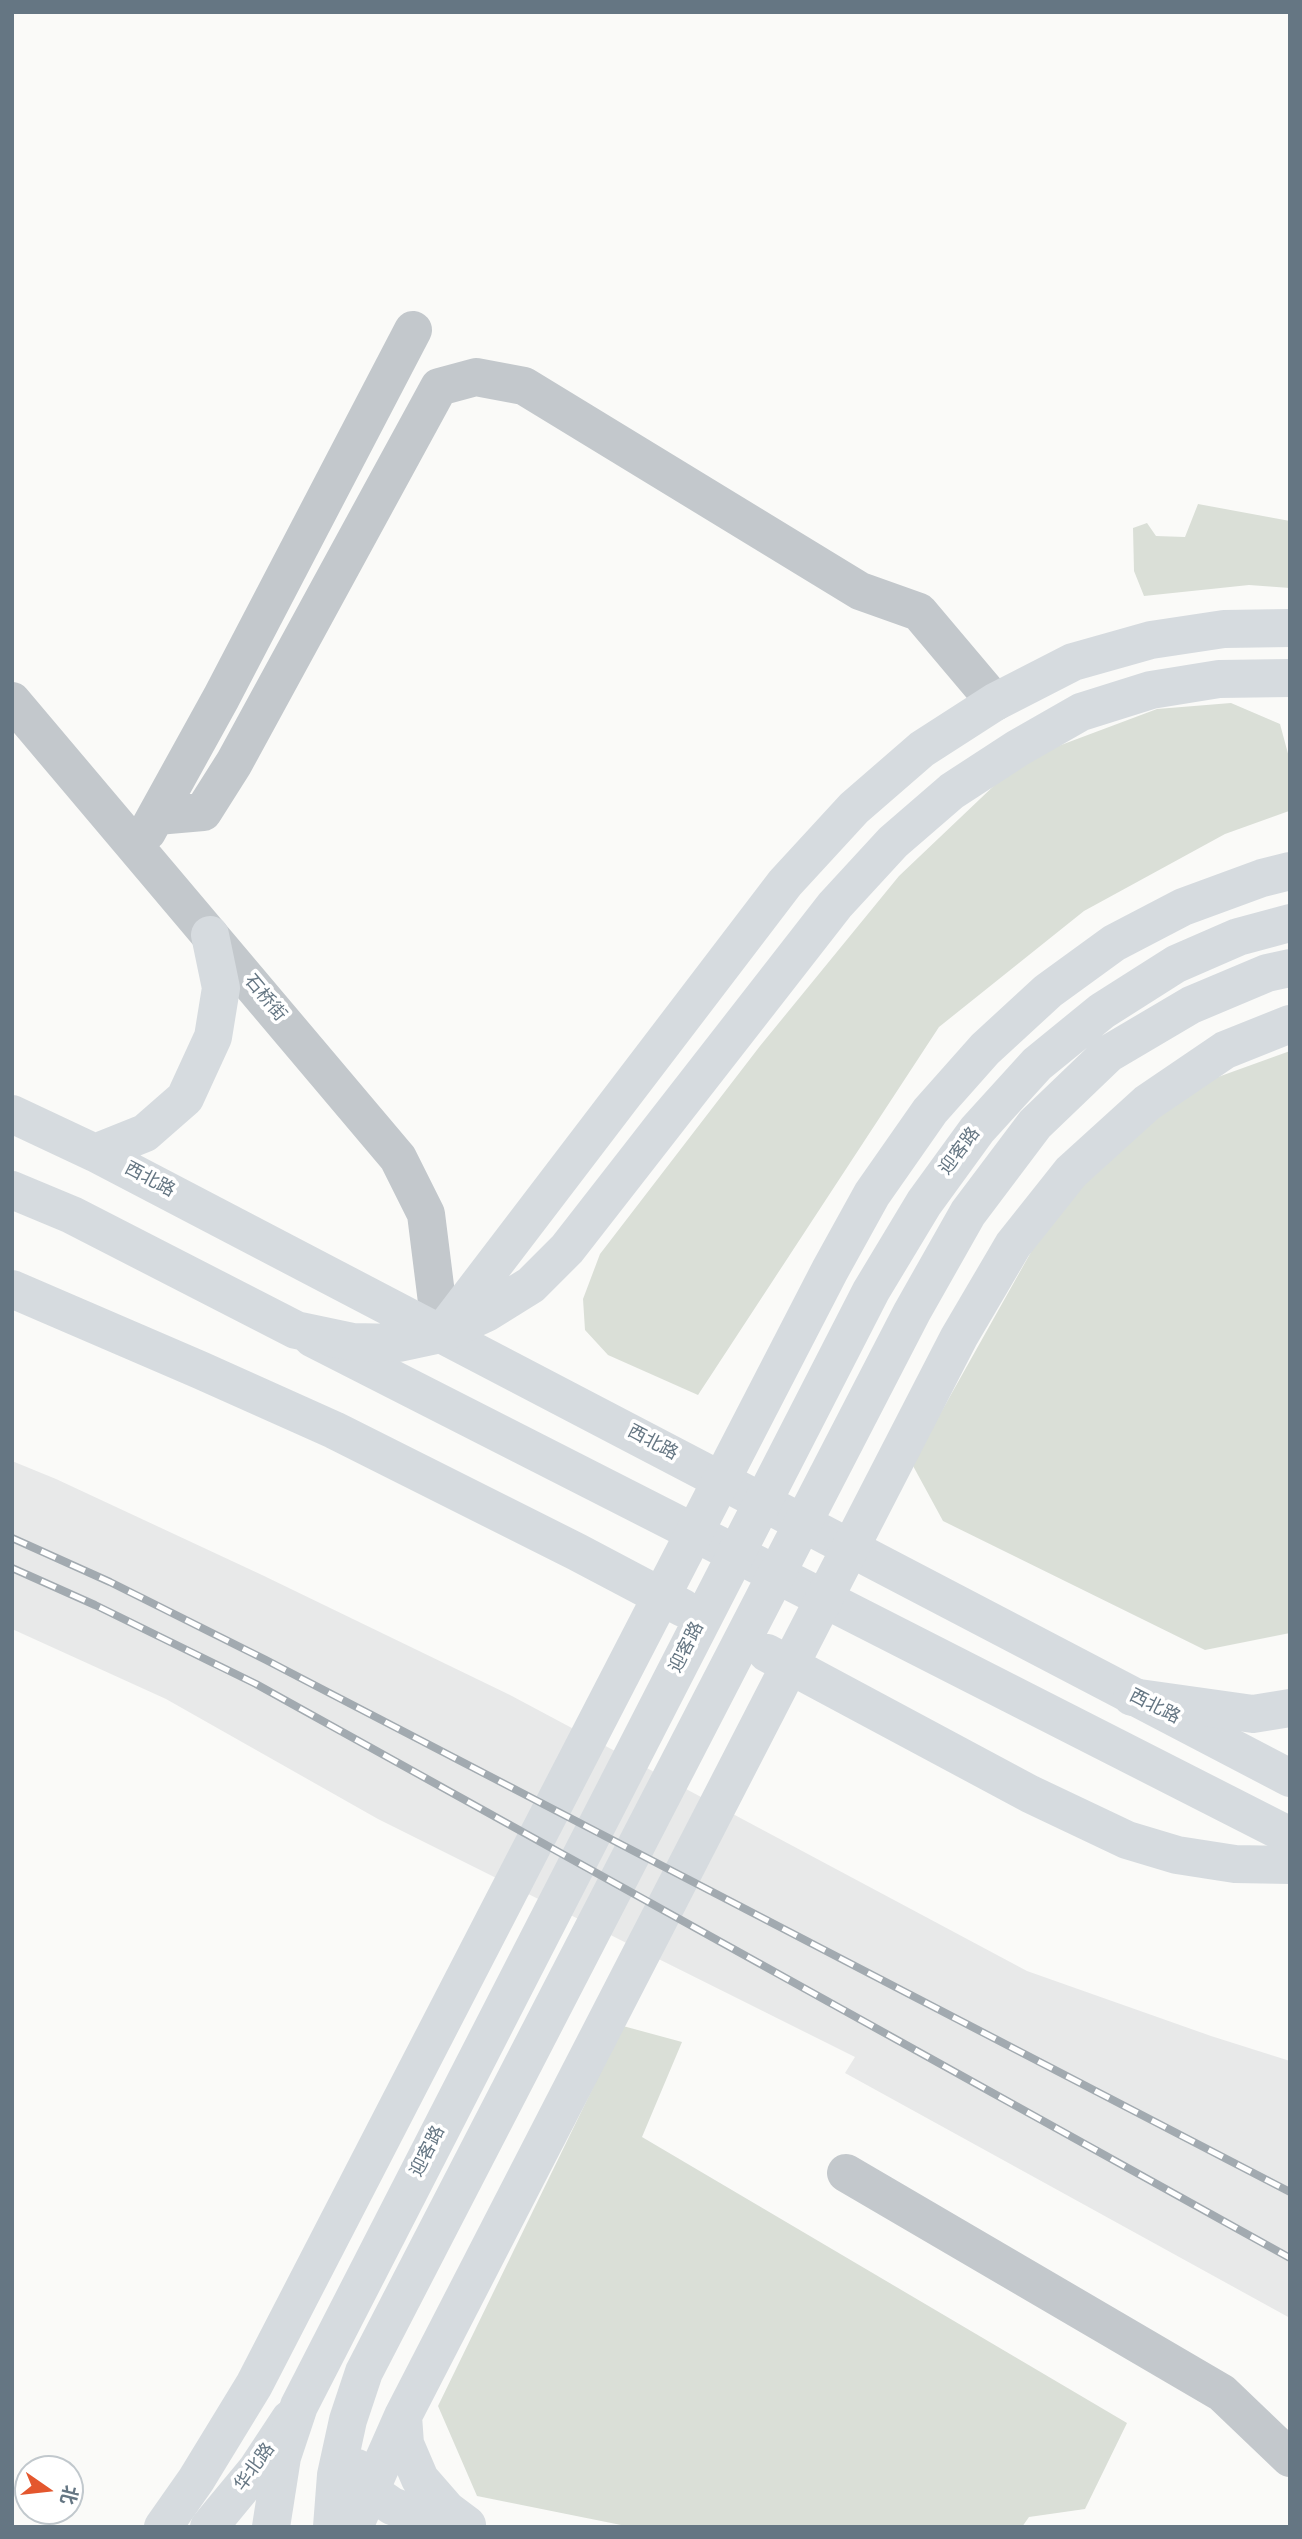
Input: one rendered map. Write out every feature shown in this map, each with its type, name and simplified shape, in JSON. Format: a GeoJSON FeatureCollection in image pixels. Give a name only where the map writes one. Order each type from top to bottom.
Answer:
{"type":"FeatureCollection","features":[{"type":"Feature","properties":{"kind":"main road"},"geometry":{"type":"LineString","coordinates":[[440,1334],[785,883],[854,808],[922,749],[995,702],[1073,662],[1151,640],[1224,629],[1290,628]]}},
{"type":"Feature","properties":{"kind":"main road"},"geometry":{"type":"LineString","coordinates":[[296,1330],[353,1342],[399,1343],[440,1334],[486,1313],[531,1285],[567,1250],[835,905],[893,842],[952,791],[1018,748],[1081,712],[1151,690],[1219,679],[1286,679]]}},
{"type":"Feature","properties":{"kind":"main road"},"geometry":{"type":"LineString","coordinates":[[163,2527],[196,2480],[254,2385],[817,1295],[872,1195],[930,1111],[985,1049],[1048,990],[1114,943],[1183,907],[1262,878],[1290,871]]}},
{"type":"Feature","properties":{"kind":"main road","name":"迎客路"},"geometry":{"type":"LineString","coordinates":[[271,2527],[282,2457],[299,2406],[871,1291],[924,1203],[977,1130],[1037,1064],[1102,1011],[1176,964],[1238,937],[1290,923]]}},
{"type":"Feature","properties":{"kind":"main road"},"geometry":{"type":"LineString","coordinates":[[95,1153],[145,1133],[185,1098],[213,1037],[221,988],[210,935]]}},
{"type":"Feature","properties":{"kind":"main road"},"geometry":{"type":"LineString","coordinates":[[332,2527],[336,2475],[348,2420],[370,2360],[912,1312],[968,1213],[1035,1124],[1108,1054],[1191,1005],[1267,973],[1290,968]]}},
{"type":"Feature","properties":{"kind":"main road"},"geometry":{"type":"LineString","coordinates":[[354,2527],[403,2416],[959,1337],[1013,1245],[1071,1172],[1147,1103],[1225,1050],[1290,1024]]}},
{"type":"Feature","properties":{"kind":"main road","name":"西北路"},"geometry":{"type":"LineString","coordinates":[[12,1114],[95,1153],[1290,1778]]}},
{"type":"Feature","properties":{"kind":"main road"},"geometry":{"type":"LineString","coordinates":[[12,1190],[72,1215],[1290,1836]]}},
{"type":"Feature","properties":{"kind":"main road"},"geometry":{"type":"LineString","coordinates":[[12,1289],[334,1430],[445,1485],[578,1552],[1073,1816],[1127,1840],[1177,1855],[1234,1864],[1290,1865]]}},
{"type":"Feature","properties":{"kind":"main road"},"geometry":{"type":"LineString","coordinates":[[1132,1697],[1253,1714],[1290,1708]]}},
{"type":"Feature","properties":{"kind":"main road","name":"华北路"},"geometry":{"type":"LineString","coordinates":[[209,2527],[257,2469],[299,2406]]}},
{"type":"Feature","properties":{"kind":"main road"},"geometry":{"type":"LineString","coordinates":[[403,2416],[405,2444],[420,2479],[447,2510],[469,2527]]}},
{"type":"Feature","properties":{"kind":"main road"},"geometry":{"type":"LineString","coordinates":[[348,2420],[350,2450],[358,2472],[369,2490],[392,2505],[456,2527]]}},
{"type":"Feature","properties":{"kind":"street"},"geometry":{"type":"LineString","coordinates":[[138,849],[221,698],[413,330]]}},
{"type":"Feature","properties":{"kind":"street"},"geometry":{"type":"LineString","coordinates":[[157,816],[203,812],[234,763],[439,387],[476,377],[524,386],[860,591],[919,612],[995,702]]}},
{"type":"Feature","properties":{"kind":"street","name":"石桥街"},"geometry":{"type":"LineString","coordinates":[[12,701],[398,1158],[426,1214],[440,1334]]}},
{"type":"Feature","properties":{"kind":"street"},"geometry":{"type":"LineString","coordinates":[[846,2173],[1222,2393],[1290,2458]]}},
{"type":"Feature","properties":{"kind":"shaded area"},"geometry":{"type":"Polygon","coordinates":[[[1198,504],[1290,521],[1290,588],[1249,585],[1144,596],[1134,571],[1133,528],[1147,523],[1156,536],[1185,537],[1198,504]]]}},
{"type":"Feature","properties":{"kind":"shaded area"},"geometry":{"type":"Polygon","coordinates":[[[1231,703],[1280,724],[1290,761],[1289,811],[1225,834],[1084,911],[939,1027],[698,1395],[608,1355],[585,1330],[583,1299],[600,1254],[760,1046],[899,876],[1021,760],[1157,709],[1231,703]]]}},
{"type":"Feature","properties":{"kind":"shaded area"},"geometry":{"type":"Polygon","coordinates":[[[1290,1051],[1290,1633],[1205,1650],[943,1521],[912,1464],[1049,1220],[1115,1147],[1193,1086],[1290,1051]]]}},
{"type":"Feature","properties":{"kind":"shaded area"},"geometry":{"type":"Polygon","coordinates":[[[12,1461],[262,1575],[510,1695],[1027,1971],[1290,2061],[1290,2318],[845,2073],[855,2057],[378,1819],[166,1699],[12,1629],[12,1461]]]}},
{"type":"Feature","properties":{"kind":"shaded area"},"geometry":{"type":"Polygon","coordinates":[[[623,2026],[682,2042],[642,2137],[1127,2423],[1085,2509],[1029,2517],[1022,2527],[631,2527],[477,2496],[438,2406],[623,2026]]]}},
{"type":"Feature","properties":{"kind":"railway"},"geometry":{"type":"LineString","coordinates":[[12,1538],[110,1582],[266,1660],[1290,2192]]}},
{"type":"Feature","properties":{"kind":"railway"},"geometry":{"type":"LineString","coordinates":[[12,1568],[95,1605],[256,1684],[1290,2258]]}}]}
